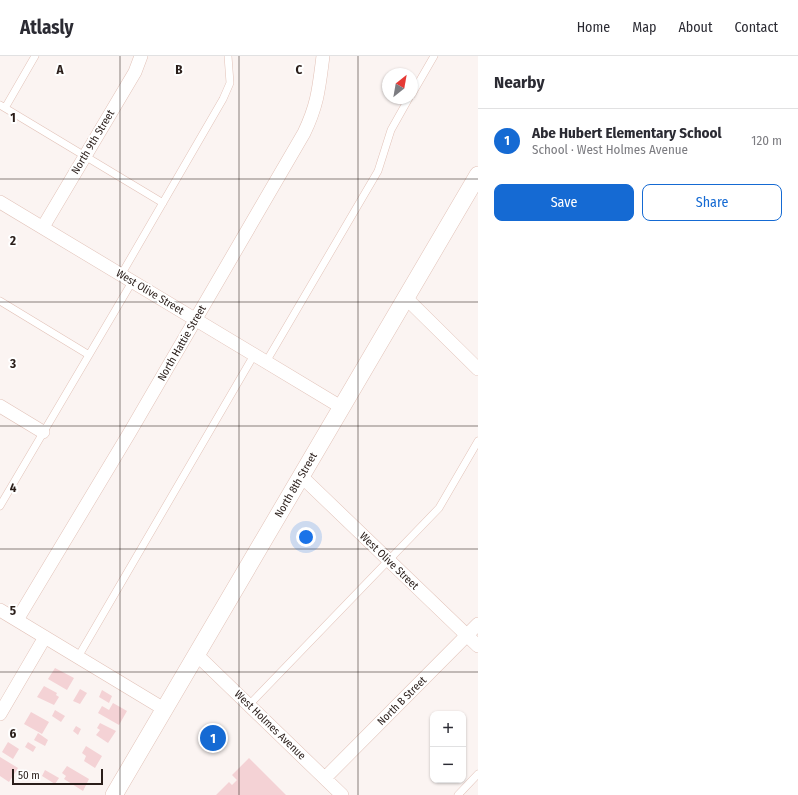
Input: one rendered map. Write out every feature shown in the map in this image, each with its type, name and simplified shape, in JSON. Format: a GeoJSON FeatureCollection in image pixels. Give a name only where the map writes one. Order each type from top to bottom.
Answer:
{"type":"FeatureCollection","features":[{"type":"Feature","properties":{"kind":"street","name":"North 9th Street"},"geometry":{"type":"LineString","coordinates":[[43,227],[135,72],[141,56]]}},
{"type":"Feature","properties":{"kind":"street","name":"North Hattie Street"},"geometry":{"type":"LineString","coordinates":[[17,620],[304,133],[318,96],[323,56]]}},
{"type":"Feature","properties":{"kind":"street","name":"North 8th Street"},"geometry":{"type":"LineString","coordinates":[[114,795],[478,175]]}},
{"type":"Feature","properties":{"kind":"street","name":"West Olive Street"},"geometry":{"type":"LineString","coordinates":[[0,202],[341,407]]}},
{"type":"Feature","properties":{"kind":"street"},"geometry":{"type":"LineString","coordinates":[[406,298],[478,369]]}},
{"type":"Feature","properties":{"kind":"street"},"geometry":{"type":"LineString","coordinates":[[0,406],[43,432]]}},
{"type":"Feature","properties":{"kind":"street","name":"West Olive Street"},"geometry":{"type":"LineString","coordinates":[[300,476],[478,646]]}},
{"type":"Feature","properties":{"kind":"street"},"geometry":{"type":"LineString","coordinates":[[0,610],[164,709]]}},
{"type":"Feature","properties":{"kind":"street","name":"North B Street"},"geometry":{"type":"LineString","coordinates":[[325,778],[478,624]]}},
{"type":"Feature","properties":{"kind":"street"},"geometry":{"type":"LineString","coordinates":[[0,714],[45,637]]}},
{"type":"Feature","properties":{"kind":"street","name":"West Holmes Avenue"},"geometry":{"type":"LineString","coordinates":[[197,655],[342,795]]}},
{"type":"Feature","properties":{"kind":"lane"},"geometry":{"type":"LineString","coordinates":[[35,56],[2,106],[163,203]]}},
{"type":"Feature","properties":{"kind":"lane"},"geometry":{"type":"LineString","coordinates":[[121,275],[224,99],[230,83],[228,56]]}},
{"type":"Feature","properties":{"kind":"lane"},"geometry":{"type":"LineString","coordinates":[[418,84],[434,56]]}},
{"type":"Feature","properties":{"kind":"lane"},"geometry":{"type":"LineString","coordinates":[[266,362],[378,171],[391,130],[406,104]]}},
{"type":"Feature","properties":{"kind":"lane"},"geometry":{"type":"LineString","coordinates":[[1,503],[132,282]]}},
{"type":"Feature","properties":{"kind":"lane"},"geometry":{"type":"LineString","coordinates":[[0,301],[89,355]]}},
{"type":"Feature","properties":{"kind":"lane"},"geometry":{"type":"LineString","coordinates":[[78,657],[254,355]]}},
{"type":"Feature","properties":{"kind":"lane"},"geometry":{"type":"LineString","coordinates":[[249,704],[439,508],[478,441]]}},
{"type":"Feature","properties":{"kind":"lane"},"geometry":{"type":"LineString","coordinates":[[458,795],[478,774]]}},
{"type":"Feature","properties":{"kind":"building"},"geometry":{"type":"Polygon","coordinates":[[[55,668],[74,678],[67,690],[48,679],[55,668]]]}},
{"type":"Feature","properties":{"kind":"building"},"geometry":{"type":"Polygon","coordinates":[[[44,686],[57,693],[56,695],[59,697],[54,705],[37,697],[44,686]]]}},
{"type":"Feature","properties":{"kind":"building"},"geometry":{"type":"Polygon","coordinates":[[[80,689],[87,693],[80,704],[73,701],[80,689]]]}},
{"type":"Feature","properties":{"kind":"building"},"geometry":{"type":"Polygon","coordinates":[[[102,690],[112,696],[109,703],[99,697],[102,690]]]}},
{"type":"Feature","properties":{"kind":"building"},"geometry":{"type":"Polygon","coordinates":[[[113,703],[127,711],[119,725],[98,713],[102,706],[109,710],[113,703]]]}},
{"type":"Feature","properties":{"kind":"building"},"geometry":{"type":"Polygon","coordinates":[[[55,710],[65,716],[61,722],[52,716],[55,710]]]}},
{"type":"Feature","properties":{"kind":"building"},"geometry":{"type":"Polygon","coordinates":[[[31,712],[49,722],[42,734],[24,724],[31,712]]]}},
{"type":"Feature","properties":{"kind":"building"},"geometry":{"type":"Polygon","coordinates":[[[100,723],[116,731],[108,743],[96,735],[100,730],[97,728],[100,723]]]}},
{"type":"Feature","properties":{"kind":"building"},"geometry":{"type":"Polygon","coordinates":[[[76,726],[81,729],[78,735],[73,731],[76,726]]]}},
{"type":"Feature","properties":{"kind":"building"},"geometry":{"type":"Polygon","coordinates":[[[38,733],[48,740],[45,746],[34,740],[38,733]]]}},
{"type":"Feature","properties":{"kind":"building"},"geometry":{"type":"Polygon","coordinates":[[[8,742],[19,749],[13,759],[2,752],[8,742]]]}},
{"type":"Feature","properties":{"kind":"building"},"geometry":{"type":"Polygon","coordinates":[[[28,742],[36,747],[33,752],[25,747],[28,742]]]}},
{"type":"Feature","properties":{"kind":"building"},"geometry":{"type":"Polygon","coordinates":[[[86,746],[102,756],[95,768],[84,761],[86,756],[82,753],[86,746]]]}},
{"type":"Feature","properties":{"kind":"building"},"geometry":{"type":"Polygon","coordinates":[[[0,757],[18,768],[9,782],[0,776],[0,757]]]}},
{"type":"Feature","properties":{"kind":"building"},"geometry":{"type":"Polygon","coordinates":[[[249,758],[286,795],[216,795],[229,782],[232,785],[237,780],[232,775],[249,758]]]}},
{"type":"Feature","properties":{"kind":"building"},"geometry":{"type":"Polygon","coordinates":[[[67,766],[89,779],[83,791],[64,779],[66,776],[62,773],[67,766]]]}},
{"type":"Feature","properties":{"kind":"building"},"geometry":{"type":"Polygon","coordinates":[[[45,770],[59,778],[55,784],[42,776],[45,770]]]}},
{"type":"Feature","properties":{"kind":"place","name":"Abe Hubert Elementary School"},"geometry":{"type":"Point","coordinates":[213,738]}}]}
